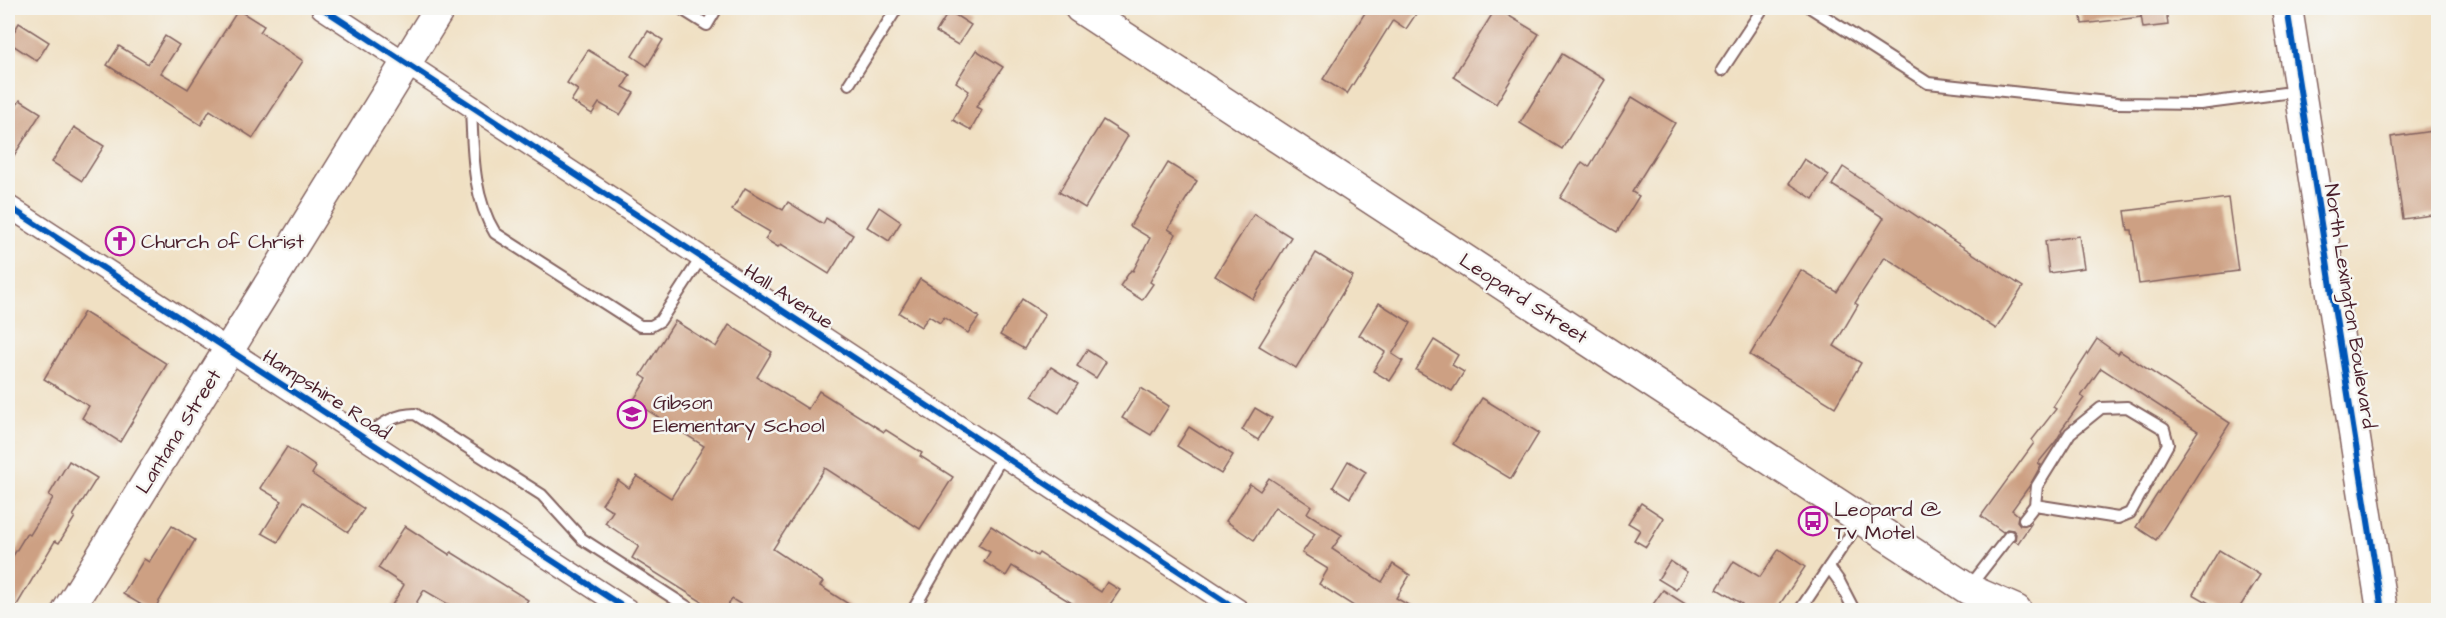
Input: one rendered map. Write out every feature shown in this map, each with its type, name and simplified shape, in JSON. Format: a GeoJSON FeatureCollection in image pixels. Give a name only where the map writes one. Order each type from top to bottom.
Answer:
{"type":"FeatureCollection","features":[{"type":"Feature","properties":{"kind":"street","name":"Hall Avenue"},"geometry":{"type":"LineString","coordinates":[[322,8],[1238,610]]}},
{"type":"Feature","properties":{"kind":"street","name":"Lantana Street"},"geometry":{"type":"LineString","coordinates":[[76,607],[229,349],[440,8]]}},
{"type":"Feature","properties":{"kind":"street","name":"Leopard Street"},"geometry":{"type":"LineString","coordinates":[[1080,8],[1968,589],[2016,610]]}},
{"type":"Feature","properties":{"kind":"street","name":"North Lexington Boulevard"},"geometry":{"type":"LineString","coordinates":[[2287,8],[2382,610]]}},
{"type":"Feature","properties":{"kind":"street","name":"Hampshire Road"},"geometry":{"type":"LineString","coordinates":[[8,206],[628,610]]}},
{"type":"Feature","properties":{"kind":"street","name":"Leopard Street"},"geometry":{"type":"LineString","coordinates":[[1968,589],[1990,610]]}},
{"type":"Feature","properties":{"kind":"lane"},"geometry":{"type":"LineString","coordinates":[[680,8],[707,25],[717,8]]}},
{"type":"Feature","properties":{"kind":"lane"},"geometry":{"type":"LineString","coordinates":[[849,84],[897,8]]}},
{"type":"Feature","properties":{"kind":"lane"},"geometry":{"type":"LineString","coordinates":[[1722,70],[1763,8]]}},
{"type":"Feature","properties":{"kind":"lane"},"geometry":{"type":"LineString","coordinates":[[1811,8],[1928,83],[2117,103],[2199,104],[2300,91]]}},
{"type":"Feature","properties":{"kind":"lane"},"geometry":{"type":"LineString","coordinates":[[471,107],[473,165],[486,219],[495,233],[640,326],[651,326],[660,321],[701,258]]}},
{"type":"Feature","properties":{"kind":"lane"},"geometry":{"type":"LineString","coordinates":[[2024,519],[2035,505],[2037,486],[2070,433],[2101,408],[2127,407],[2164,429],[2168,444],[2130,513],[2118,518],[2035,505]]}},
{"type":"Feature","properties":{"kind":"lane"},"geometry":{"type":"LineString","coordinates":[[364,437],[389,419],[403,414],[415,414],[542,495],[582,538],[692,610]]}},
{"type":"Feature","properties":{"kind":"lane"},"geometry":{"type":"LineString","coordinates":[[913,610],[1003,455]]}},
{"type":"Feature","properties":{"kind":"lane"},"geometry":{"type":"LineString","coordinates":[[1800,610],[1861,519]]}},
{"type":"Feature","properties":{"kind":"lane"},"geometry":{"type":"LineString","coordinates":[[1968,589],[2009,537]]}},
{"type":"Feature","properties":{"kind":"lane"},"geometry":{"type":"LineString","coordinates":[[1829,567],[1854,610]]}},
{"type":"Feature","properties":{"kind":"building"},"geometry":{"type":"Polygon","coordinates":[[[1368,8],[1420,8],[1406,29],[1393,20],[1347,94],[1323,79],[1368,8]]]}},
{"type":"Feature","properties":{"kind":"building"},"geometry":{"type":"Polygon","coordinates":[[[1496,8],[1539,34],[1496,104],[1453,77],[1496,8]]]}},
{"type":"Feature","properties":{"kind":"building"},"geometry":{"type":"Polygon","coordinates":[[[2080,8],[2140,8],[2141,17],[2082,24],[2080,8]]]}},
{"type":"Feature","properties":{"kind":"building"},"geometry":{"type":"Polygon","coordinates":[[[2140,8],[2166,8],[2168,25],[2143,28],[2140,8]]]}},
{"type":"Feature","properties":{"kind":"building"},"geometry":{"type":"Polygon","coordinates":[[[238,10],[264,26],[260,32],[303,61],[253,138],[210,110],[201,125],[107,65],[119,46],[148,64],[165,36],[179,45],[161,73],[188,89],[238,10]]]}},
{"type":"Feature","properties":{"kind":"building"},"geometry":{"type":"Polygon","coordinates":[[[949,11],[971,25],[958,45],[936,32],[949,11]]]}},
{"type":"Feature","properties":{"kind":"building"},"geometry":{"type":"Polygon","coordinates":[[[19,23],[49,42],[37,61],[8,42],[19,23]]]}},
{"type":"Feature","properties":{"kind":"building"},"geometry":{"type":"Polygon","coordinates":[[[648,31],[663,40],[647,66],[632,56],[648,31]]]}},
{"type":"Feature","properties":{"kind":"building"},"geometry":{"type":"Polygon","coordinates":[[[588,50],[630,75],[623,87],[634,93],[620,115],[599,103],[592,114],[571,101],[578,90],[567,83],[588,50]]]}},
{"type":"Feature","properties":{"kind":"building"},"geometry":{"type":"Polygon","coordinates":[[[976,50],[1003,67],[976,107],[982,110],[971,130],[953,120],[969,91],[956,82],[976,50]]]}},
{"type":"Feature","properties":{"kind":"building"},"geometry":{"type":"Polygon","coordinates":[[[1562,54],[1605,80],[1562,149],[1520,123],[1562,54]]]}},
{"type":"Feature","properties":{"kind":"building"},"geometry":{"type":"Polygon","coordinates":[[[1632,97],[1675,123],[1632,192],[1639,196],[1617,232],[1560,198],[1582,162],[1589,167],[1632,97]]]}},
{"type":"Feature","properties":{"kind":"building"},"geometry":{"type":"Polygon","coordinates":[[[20,100],[41,113],[8,165],[8,119],[20,100]]]}},
{"type":"Feature","properties":{"kind":"building"},"geometry":{"type":"Polygon","coordinates":[[[1103,120],[1128,136],[1085,208],[1059,192],[1103,120]]]}},
{"type":"Feature","properties":{"kind":"building"},"geometry":{"type":"Polygon","coordinates":[[[74,127],[104,146],[82,181],[52,162],[74,127]]]}},
{"type":"Feature","properties":{"kind":"building"},"geometry":{"type":"Polygon","coordinates":[[[2439,130],[2439,214],[2403,219],[2391,137],[2439,130]]]}},
{"type":"Feature","properties":{"kind":"building"},"geometry":{"type":"Polygon","coordinates":[[[1804,159],[1829,175],[1813,199],[1789,183],[1804,159]]]}},
{"type":"Feature","properties":{"kind":"building"},"geometry":{"type":"Polygon","coordinates":[[[1168,163],[1197,181],[1168,229],[1176,234],[1150,282],[1153,284],[1142,300],[1120,286],[1131,270],[1133,271],[1150,238],[1130,226],[1168,163]]]}},
{"type":"Feature","properties":{"kind":"building"},"geometry":{"type":"Polygon","coordinates":[[[1843,167],[2023,287],[1996,329],[1885,257],[1855,303],[1858,305],[1834,346],[1861,363],[1835,407],[1750,355],[1801,270],[1837,292],[1884,218],[1832,185],[1843,167]]]}},
{"type":"Feature","properties":{"kind":"building"},"geometry":{"type":"Polygon","coordinates":[[[745,188],[783,210],[788,202],[823,224],[826,218],[853,235],[829,274],[781,244],[778,247],[765,239],[770,232],[732,210],[745,188]]]}},
{"type":"Feature","properties":{"kind":"building"},"geometry":{"type":"Polygon","coordinates":[[[2228,198],[2238,271],[2139,284],[2132,230],[2128,230],[2125,211],[2228,198]]]}},
{"type":"Feature","properties":{"kind":"building"},"geometry":{"type":"Polygon","coordinates":[[[879,207],[901,222],[889,241],[867,227],[879,207]]]}},
{"type":"Feature","properties":{"kind":"building"},"geometry":{"type":"Polygon","coordinates":[[[1254,214],[1291,237],[1253,299],[1215,276],[1254,214]]]}},
{"type":"Feature","properties":{"kind":"building"},"geometry":{"type":"Polygon","coordinates":[[[2079,236],[2084,268],[2049,273],[2045,241],[2079,236]]]}},
{"type":"Feature","properties":{"kind":"building"},"geometry":{"type":"Polygon","coordinates":[[[1316,253],[1353,276],[1296,368],[1259,346],[1316,253]]]}},
{"type":"Feature","properties":{"kind":"building"},"geometry":{"type":"Polygon","coordinates":[[[920,279],[979,317],[968,333],[944,317],[940,323],[929,316],[921,327],[899,313],[920,279]]]}},
{"type":"Feature","properties":{"kind":"building"},"geometry":{"type":"Polygon","coordinates":[[[1022,299],[1045,314],[1024,349],[1000,335],[1022,299]]]}},
{"type":"Feature","properties":{"kind":"building"},"geometry":{"type":"Polygon","coordinates":[[[1379,303],[1411,323],[1392,354],[1403,361],[1390,381],[1373,371],[1385,352],[1359,335],[1379,303]]]}},
{"type":"Feature","properties":{"kind":"building"},"geometry":{"type":"Polygon","coordinates":[[[84,312],[167,364],[120,442],[82,418],[89,406],[44,379],[84,312]]]}},
{"type":"Feature","properties":{"kind":"building"},"geometry":{"type":"Polygon","coordinates":[[[675,321],[716,347],[729,325],[772,352],[757,377],[808,409],[819,391],[922,453],[920,456],[953,477],[920,529],[825,468],[773,549],[823,582],[820,586],[858,610],[750,610],[732,599],[725,610],[715,610],[632,558],[639,546],[605,523],[613,511],[602,504],[618,480],[629,488],[637,476],[671,498],[704,446],[633,401],[647,379],[641,375],[675,321]]]}},
{"type":"Feature","properties":{"kind":"building"},"geometry":{"type":"Polygon","coordinates":[[[2097,339],[2118,354],[2120,351],[2230,423],[2156,540],[2136,527],[2198,431],[2101,368],[2081,396],[2084,398],[2061,430],[2056,441],[2038,463],[2041,465],[2030,485],[2012,510],[2018,515],[2017,521],[2020,525],[2031,524],[2018,543],[2015,541],[2016,534],[2013,530],[2007,529],[2003,532],[1981,516],[2034,443],[2032,440],[2056,409],[2053,407],[2097,339]]]}},
{"type":"Feature","properties":{"kind":"building"},"geometry":{"type":"Polygon","coordinates":[[[1434,340],[1458,355],[1452,365],[1464,372],[1452,391],[1416,370],[1434,340]]]}},
{"type":"Feature","properties":{"kind":"building"},"geometry":{"type":"Polygon","coordinates":[[[1087,350],[1106,362],[1096,378],[1077,366],[1087,350]]]}},
{"type":"Feature","properties":{"kind":"building"},"geometry":{"type":"Polygon","coordinates":[[[1051,367],[1078,384],[1059,413],[1032,396],[1051,367]]]}},
{"type":"Feature","properties":{"kind":"building"},"geometry":{"type":"Polygon","coordinates":[[[1141,388],[1169,406],[1151,435],[1122,418],[1141,388]]]}},
{"type":"Feature","properties":{"kind":"building"},"geometry":{"type":"Polygon","coordinates":[[[1482,398],[1539,433],[1511,479],[1453,444],[1482,398]]]}},
{"type":"Feature","properties":{"kind":"building"},"geometry":{"type":"Polygon","coordinates":[[[1255,408],[1272,418],[1258,440],[1242,430],[1255,408]]]}},
{"type":"Feature","properties":{"kind":"building"},"geometry":{"type":"Polygon","coordinates":[[[1189,427],[1233,455],[1221,474],[1177,446],[1189,427]]]}},
{"type":"Feature","properties":{"kind":"building"},"geometry":{"type":"Polygon","coordinates":[[[287,447],[316,467],[312,474],[364,509],[348,532],[303,502],[278,542],[262,533],[282,501],[260,488],[287,447]]]}},
{"type":"Feature","properties":{"kind":"building"},"geometry":{"type":"Polygon","coordinates":[[[69,461],[97,478],[59,543],[55,541],[14,610],[8,610],[8,564],[27,533],[30,535],[53,498],[49,495],[69,461]]]}},
{"type":"Feature","properties":{"kind":"building"},"geometry":{"type":"Polygon","coordinates":[[[1348,461],[1366,472],[1350,498],[1333,487],[1348,461]]]}},
{"type":"Feature","properties":{"kind":"building"},"geometry":{"type":"Polygon","coordinates":[[[1269,478],[1311,506],[1307,513],[1342,535],[1332,549],[1382,582],[1393,564],[1410,575],[1396,598],[1417,610],[1360,610],[1319,584],[1328,569],[1302,553],[1315,534],[1275,507],[1254,540],[1226,521],[1250,484],[1260,491],[1269,478]]]}},
{"type":"Feature","properties":{"kind":"building"},"geometry":{"type":"Polygon","coordinates":[[[1641,503],[1664,518],[1646,547],[1634,540],[1640,530],[1628,523],[1641,503]]]}},
{"type":"Feature","properties":{"kind":"building"},"geometry":{"type":"Polygon","coordinates":[[[172,526],[195,540],[154,610],[150,610],[123,594],[144,559],[149,562],[172,526]]]}},
{"type":"Feature","properties":{"kind":"building"},"geometry":{"type":"Polygon","coordinates":[[[405,526],[528,600],[521,610],[458,610],[424,590],[412,610],[389,610],[404,585],[378,568],[405,526]]]}},
{"type":"Feature","properties":{"kind":"building"},"geometry":{"type":"Polygon","coordinates":[[[991,526],[1037,556],[1039,553],[1101,592],[1107,582],[1120,590],[1106,610],[1071,610],[1075,605],[1012,566],[1006,576],[984,562],[990,552],[978,545],[991,526]]]}},
{"type":"Feature","properties":{"kind":"building"},"geometry":{"type":"Polygon","coordinates":[[[1779,549],[1805,567],[1776,610],[1737,610],[1742,604],[1717,589],[1734,561],[1760,577],[1779,549]]]}},
{"type":"Feature","properties":{"kind":"building"},"geometry":{"type":"Polygon","coordinates":[[[2219,550],[2260,575],[2238,610],[2221,610],[2193,594],[2219,550]]]}},
{"type":"Feature","properties":{"kind":"building"},"geometry":{"type":"Polygon","coordinates":[[[1670,561],[1687,572],[1676,590],[1658,579],[1670,561]]]}},
{"type":"Feature","properties":{"kind":"building"},"geometry":{"type":"Polygon","coordinates":[[[1663,590],[1695,610],[1649,610],[1663,590]]]}},
{"type":"Feature","properties":{"kind":"cycle path"},"geometry":{"type":"LineString","coordinates":[[322,8],[1238,610]]}},
{"type":"Feature","properties":{"kind":"cycle path"},"geometry":{"type":"LineString","coordinates":[[2287,8],[2382,610]]}},
{"type":"Feature","properties":{"kind":"cycle path"},"geometry":{"type":"LineString","coordinates":[[8,206],[628,610]]}},
{"type":"Feature","properties":{"kind":"place","name":"Church of Christ"},"geometry":{"type":"Point","coordinates":[120,241]}},
{"type":"Feature","properties":{"kind":"place","name":"Gibson Elementary School"},"geometry":{"type":"Point","coordinates":[632,414]}},
{"type":"Feature","properties":{"kind":"place","name":"Leopard @ Tv Motel"},"geometry":{"type":"Point","coordinates":[1813,521]}}]}
